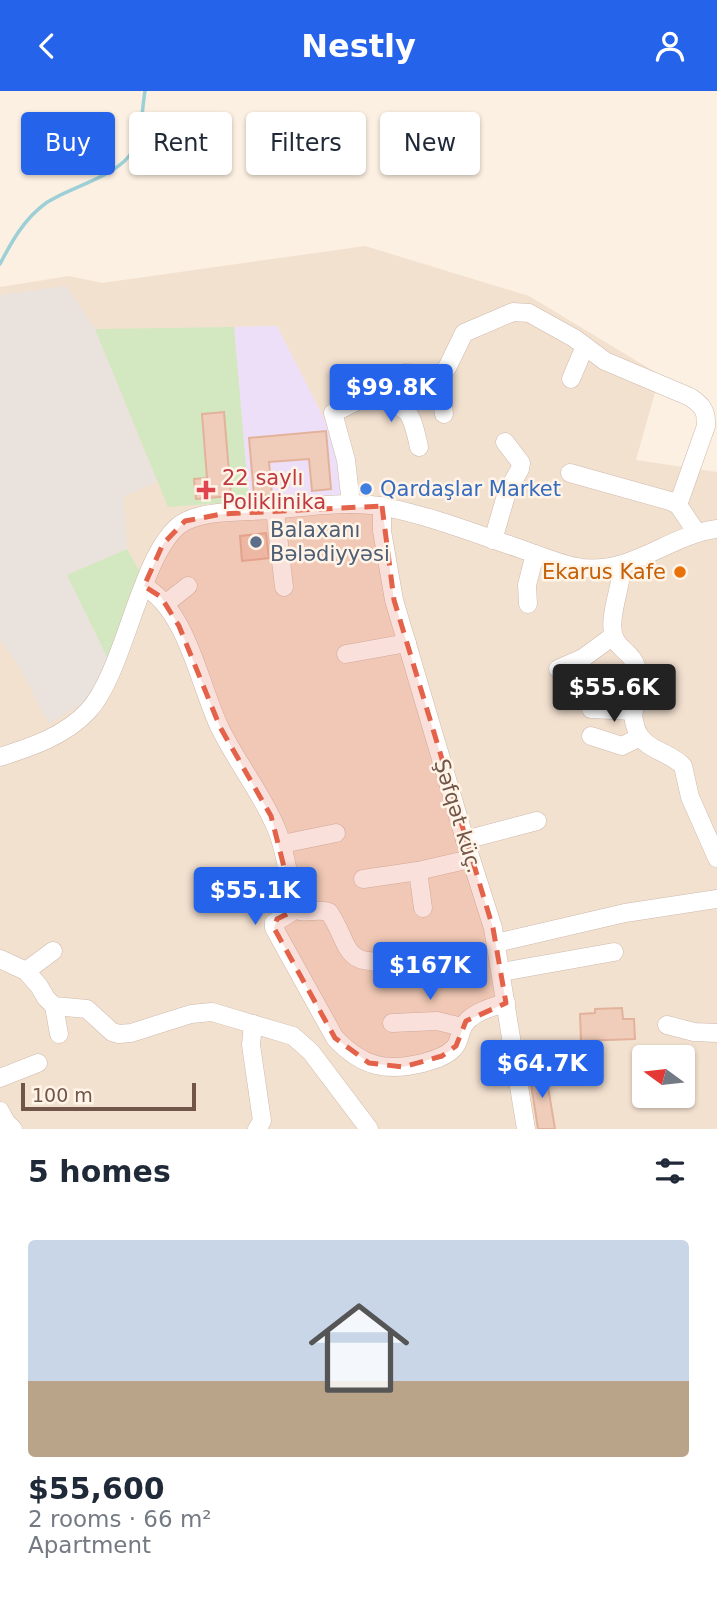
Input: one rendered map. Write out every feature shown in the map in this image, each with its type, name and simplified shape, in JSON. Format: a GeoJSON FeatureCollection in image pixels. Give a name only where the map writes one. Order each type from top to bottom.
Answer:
{"type":"FeatureCollection","features":[{"type":"Feature","properties":{"kind":"street"},"geometry":{"type":"LineString","coordinates":[[352,505],[346,460],[332,413],[368,396],[405,373],[439,375],[447,368],[464,333],[520,311],[538,317],[606,361],[690,397],[702,405],[706,426],[678,505]]}},
{"type":"Feature","properties":{"kind":"street"},"geometry":{"type":"LineString","coordinates":[[571,379],[585,347]]}},
{"type":"Feature","properties":{"kind":"street"},"geometry":{"type":"LineString","coordinates":[[439,375],[444,414]]}},
{"type":"Feature","properties":{"kind":"street"},"geometry":{"type":"LineString","coordinates":[[368,396],[407,409],[413,418],[419,447]]}},
{"type":"Feature","properties":{"kind":"street"},"geometry":{"type":"LineString","coordinates":[[493,540],[508,492],[521,463],[505,442]]}},
{"type":"Feature","properties":{"kind":"street"},"geometry":{"type":"LineString","coordinates":[[570,473],[678,505],[697,533]]}},
{"type":"Feature","properties":{"kind":"street"},"geometry":{"type":"LineString","coordinates":[[0,757],[55,736],[80,719],[95,703],[107,681],[163,544],[170,533],[185,521],[211,515],[275,510],[352,505],[382,506],[580,567],[622,566],[697,533],[717,529]]}},
{"type":"Feature","properties":{"kind":"street","name":"Şəfqət küç."},"geometry":{"type":"LineString","coordinates":[[382,506],[382,531],[389,578],[496,943],[526,1129]]}},
{"type":"Feature","properties":{"kind":"street"},"geometry":{"type":"LineString","coordinates":[[275,510],[284,587]]}},
{"type":"Feature","properties":{"kind":"street"},"geometry":{"type":"LineString","coordinates":[[528,604],[527,585],[535,554]]}},
{"type":"Feature","properties":{"kind":"street"},"geometry":{"type":"LineString","coordinates":[[622,566],[620,590],[612,624],[613,636],[634,659],[636,666],[636,728],[646,743],[683,766],[690,797],[717,858]]}},
{"type":"Feature","properties":{"kind":"street"},"geometry":{"type":"LineString","coordinates":[[144,586],[165,604],[179,626],[219,727],[263,800],[282,844],[293,909]]}},
{"type":"Feature","properties":{"kind":"street"},"geometry":{"type":"LineString","coordinates":[[165,604],[188,586]]}},
{"type":"Feature","properties":{"kind":"street"},"geometry":{"type":"LineString","coordinates":[[558,669],[583,659],[613,636]]}},
{"type":"Feature","properties":{"kind":"street"},"geometry":{"type":"LineString","coordinates":[[346,654],[407,643]]}},
{"type":"Feature","properties":{"kind":"street"},"geometry":{"type":"LineString","coordinates":[[591,709],[634,711]]}},
{"type":"Feature","properties":{"kind":"street"},"geometry":{"type":"LineString","coordinates":[[590,736],[621,746],[640,737]]}},
{"type":"Feature","properties":{"kind":"street"},"geometry":{"type":"LineString","coordinates":[[464,840],[537,821]]}},
{"type":"Feature","properties":{"kind":"street"},"geometry":{"type":"LineString","coordinates":[[282,844],[336,833]]}},
{"type":"Feature","properties":{"kind":"street"},"geometry":{"type":"LineString","coordinates":[[363,879],[418,871],[470,859]]}},
{"type":"Feature","properties":{"kind":"street"},"geometry":{"type":"LineString","coordinates":[[418,871],[423,908]]}},
{"type":"Feature","properties":{"kind":"street"},"geometry":{"type":"LineString","coordinates":[[496,943],[625,913],[715,906]]}},
{"type":"Feature","properties":{"kind":"street"},"geometry":{"type":"LineString","coordinates":[[293,909],[302,912],[329,912],[346,946],[363,961],[394,961]]}},
{"type":"Feature","properties":{"kind":"street"},"geometry":{"type":"LineString","coordinates":[[293,909],[277,919],[274,928],[335,1038],[346,1049],[369,1063],[391,1068],[403,1067],[428,1061],[451,1051],[456,1046],[466,1021],[493,1006],[506,1003]]}},
{"type":"Feature","properties":{"kind":"street"},"geometry":{"type":"LineString","coordinates":[[26,971],[53,951]]}},
{"type":"Feature","properties":{"kind":"street"},"geometry":{"type":"LineString","coordinates":[[502,972],[614,952]]}},
{"type":"Feature","properties":{"kind":"street"},"geometry":{"type":"LineString","coordinates":[[0,959],[26,971],[39,986],[54,1006],[59,1034]]}},
{"type":"Feature","properties":{"kind":"street"},"geometry":{"type":"LineString","coordinates":[[54,1006],[87,1009],[112,1031],[124,1035],[191,1014],[212,1012],[293,1036],[311,1052],[369,1129]]}},
{"type":"Feature","properties":{"kind":"street"},"geometry":{"type":"LineString","coordinates":[[392,1023],[437,1021],[462,1027]]}},
{"type":"Feature","properties":{"kind":"street"},"geometry":{"type":"LineString","coordinates":[[253,1024],[251,1045],[262,1121],[257,1129]]}},
{"type":"Feature","properties":{"kind":"street"},"geometry":{"type":"LineString","coordinates":[[667,1025],[694,1033],[717,1033]]}},
{"type":"Feature","properties":{"kind":"street"},"geometry":{"type":"LineString","coordinates":[[311,1052],[335,1038]]}},
{"type":"Feature","properties":{"kind":"street"},"geometry":{"type":"LineString","coordinates":[[0,1078],[38,1063]]}},
{"type":"Feature","properties":{"kind":"street"},"geometry":{"type":"LineString","coordinates":[[0,1111],[11,1129]]}},
{"type":"Feature","properties":{"kind":"highlighted area"},"geometry":{"type":"Polygon","coordinates":[[[382,506],[394,600],[493,928],[506,1003],[466,1021],[456,1046],[442,1056],[403,1067],[369,1063],[335,1038],[274,928],[277,919],[295,910],[271,816],[220,727],[179,626],[161,597],[144,586],[163,544],[185,521],[222,514],[382,506]]]}},
{"type":"Feature","properties":{"kind":"shaded area"},"geometry":{"type":"Polygon","coordinates":[[[365,246],[529,296],[660,375],[636,460],[717,472],[717,1129],[0,1129],[0,287],[69,276],[102,283],[365,246]]]}},
{"type":"Feature","properties":{"kind":"shaded area"},"geometry":{"type":"Polygon","coordinates":[[[66,286],[95,329],[157,482],[124,496],[127,549],[67,575],[109,661],[87,700],[49,724],[19,666],[0,639],[0,295],[66,286]]]}},
{"type":"Feature","properties":{"kind":"shaded area"},"geometry":{"type":"Polygon","coordinates":[[[277,326],[342,454],[345,496],[249,501],[234,327],[277,326]]]}},
{"type":"Feature","properties":{"kind":"green space"},"geometry":{"type":"Polygon","coordinates":[[[234,327],[249,501],[168,507],[95,329],[234,327]]]}},
{"type":"Feature","properties":{"kind":"green space"},"geometry":{"type":"Polygon","coordinates":[[[127,549],[140,572],[109,661],[67,575],[127,549]]]}},
{"type":"Feature","properties":{"kind":"building"},"geometry":{"type":"Polygon","coordinates":[[[224,412],[231,496],[196,499],[194,479],[207,478],[202,414],[224,412]]]}},
{"type":"Feature","properties":{"kind":"building"},"geometry":{"type":"Polygon","coordinates":[[[326,431],[331,489],[312,491],[309,459],[269,462],[272,495],[254,496],[249,438],[326,431]]]}},
{"type":"Feature","properties":{"kind":"building"},"geometry":{"type":"Polygon","coordinates":[[[266,533],[269,558],[242,561],[240,536],[266,533]]]}},
{"type":"Feature","properties":{"kind":"building"},"geometry":{"type":"Polygon","coordinates":[[[622,1008],[623,1019],[634,1019],[635,1039],[581,1041],[580,1014],[595,1013],[595,1009],[622,1008]]]}},
{"type":"Feature","properties":{"kind":"building"},"geometry":{"type":"Polygon","coordinates":[[[545,1069],[555,1129],[538,1129],[529,1071],[545,1069]]]}},
{"type":"Feature","properties":{"kind":"waterway"},"geometry":{"type":"LineString","coordinates":[[0,264],[19,231],[38,209],[56,197],[106,174],[126,159],[138,136],[145,91]]}},
{"type":"Feature","properties":{"kind":"place","name":"Qardaşlar Market"},"geometry":{"type":"Point","coordinates":[366,489]}},
{"type":"Feature","properties":{"kind":"place","name":"22 saylı Poliklinika"},"geometry":{"type":"Point","coordinates":[206,490]}},
{"type":"Feature","properties":{"kind":"place","name":"Balaxanı Bələdiyyəsi"},"geometry":{"type":"Point","coordinates":[256,542]}},
{"type":"Feature","properties":{"kind":"place","name":"Ekarus Kafe"},"geometry":{"type":"Point","coordinates":[680,572]}}]}
